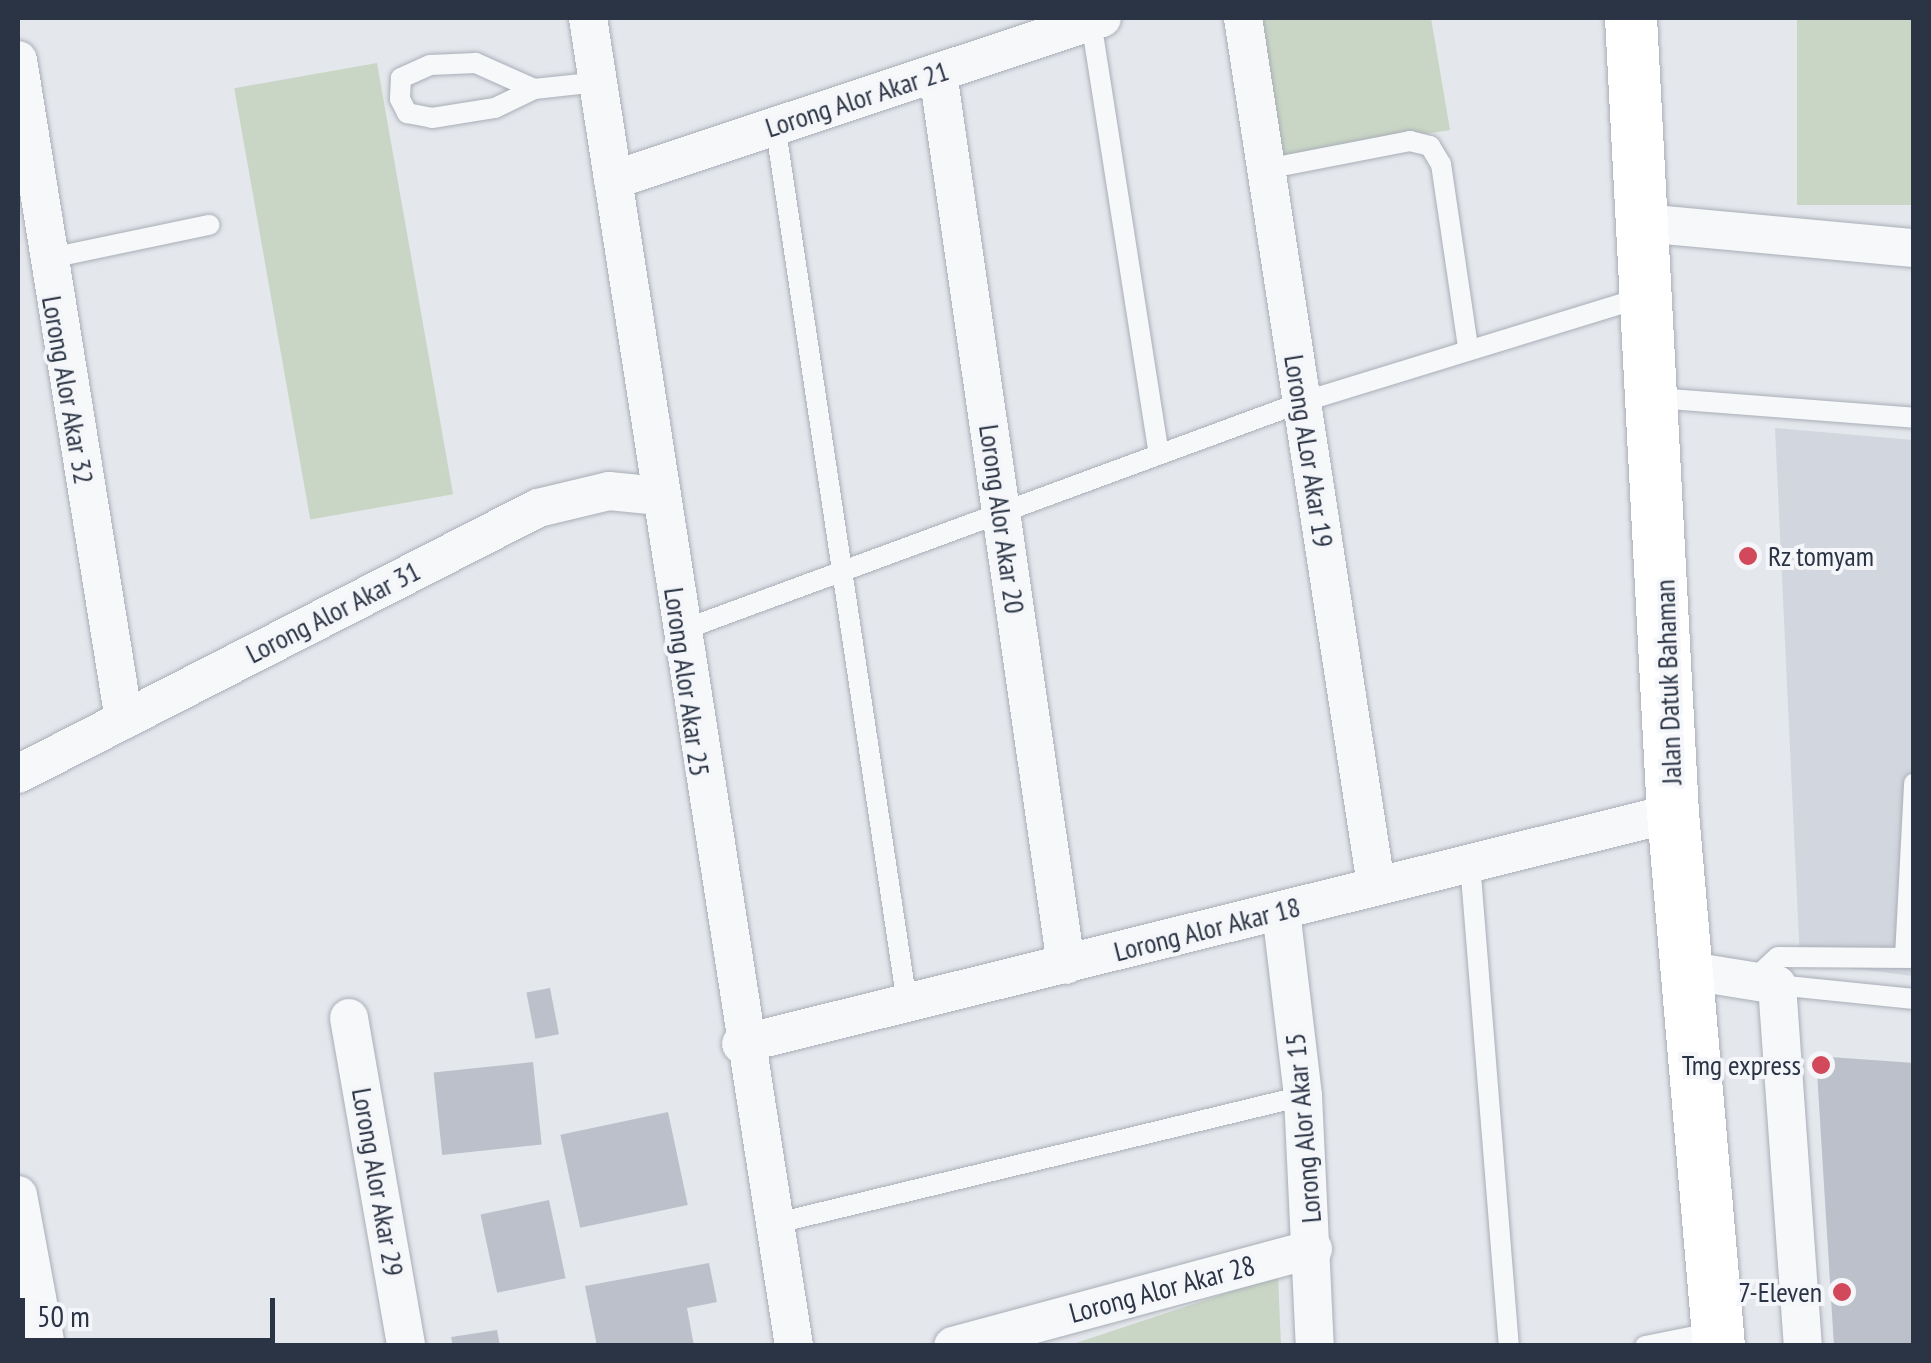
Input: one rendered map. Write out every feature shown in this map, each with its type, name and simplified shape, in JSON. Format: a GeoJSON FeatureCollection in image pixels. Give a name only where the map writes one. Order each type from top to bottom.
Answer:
{"type":"FeatureCollection","features":[{"type":"Feature","properties":{"kind":"street","name":"Lorong Alor Akar 25"},"geometry":{"type":"LineString","coordinates":[[588,18],[741,1044],[794,1346]]}},
{"type":"Feature","properties":{"kind":"street","name":"Lorong ALor Akar 19"},"geometry":{"type":"LineString","coordinates":[[1243,18],[1376,885]]}},
{"type":"Feature","properties":{"kind":"street","name":"Jalan Datuk Bahaman"},"geometry":{"type":"LineString","coordinates":[[1630,18],[1657,398],[1684,970],[1718,1339]]}},
{"type":"Feature","properties":{"kind":"street","name":"Lorong Alor Akar 21"},"geometry":{"type":"LineString","coordinates":[[613,180],[1096,19]]}},
{"type":"Feature","properties":{"kind":"street","name":"Lorong Alor Akar 32"},"geometry":{"type":"LineString","coordinates":[[18,60],[46,260],[124,720]]}},
{"type":"Feature","properties":{"kind":"street","name":"Lorong Alor Akar 20"},"geometry":{"type":"LineString","coordinates":[[938,74],[1066,965]]}},
{"type":"Feature","properties":{"kind":"street"},"geometry":{"type":"LineString","coordinates":[[1643,223],[1914,248]]}},
{"type":"Feature","properties":{"kind":"street","name":"Lorong Alor Akar 31"},"geometry":{"type":"LineString","coordinates":[[18,774],[538,508],[609,490],[660,496]]}},
{"type":"Feature","properties":{"kind":"street","name":"Lorong Alor Akar 18"},"geometry":{"type":"LineString","coordinates":[[741,1044],[1674,813]]}},
{"type":"Feature","properties":{"kind":"street","name":"Lorong Alor Akar 15"},"geometry":{"type":"LineString","coordinates":[[1281,911],[1302,1096],[1313,1249],[1314,1346]]}},
{"type":"Feature","properties":{"kind":"street"},"geometry":{"type":"LineString","coordinates":[[1684,970],[1764,983],[1803,1346]]}},
{"type":"Feature","properties":{"kind":"street","name":"Lorong Alor Akar 29"},"geometry":{"type":"LineString","coordinates":[[349,1018],[406,1346]]}},
{"type":"Feature","properties":{"kind":"street"},"geometry":{"type":"LineString","coordinates":[[18,1195],[46,1346]]}},
{"type":"Feature","properties":{"kind":"street","name":"Lorong Alor Akar 28"},"geometry":{"type":"LineString","coordinates":[[953,1346],[1313,1249]]}},
{"type":"Feature","properties":{"kind":"lane"},"geometry":{"type":"LineString","coordinates":[[1096,19],[1160,454]]}},
{"type":"Feature","properties":{"kind":"lane"},"geometry":{"type":"LineString","coordinates":[[534,88],[476,63],[430,66],[401,78],[400,99],[407,113],[432,118],[495,108],[534,88],[598,82]]}},
{"type":"Feature","properties":{"kind":"lane"},"geometry":{"type":"LineString","coordinates":[[775,124],[907,1003]]}},
{"type":"Feature","properties":{"kind":"lane"},"geometry":{"type":"LineString","coordinates":[[1266,169],[1410,142],[1430,146],[1441,164],[1468,346]]}},
{"type":"Feature","properties":{"kind":"lane"},"geometry":{"type":"LineString","coordinates":[[46,260],[208,225]]}},
{"type":"Feature","properties":{"kind":"lane"},"geometry":{"type":"LineString","coordinates":[[680,631],[842,564],[1302,402],[1468,346],[1651,295]]}},
{"type":"Feature","properties":{"kind":"lane"},"geometry":{"type":"LineString","coordinates":[[1657,398],[1914,418]]}},
{"type":"Feature","properties":{"kind":"lane"},"geometry":{"type":"LineString","coordinates":[[1914,783],[1910,958],[1778,957],[1764,983],[1914,999]]}},
{"type":"Feature","properties":{"kind":"lane"},"geometry":{"type":"LineString","coordinates":[[1470,863],[1509,1346]]}},
{"type":"Feature","properties":{"kind":"lane"},"geometry":{"type":"LineString","coordinates":[[773,1224],[1302,1096]]}},
{"type":"Feature","properties":{"kind":"lane"},"geometry":{"type":"LineString","coordinates":[[1645,1346],[1718,1339]]}},
{"type":"Feature","properties":{"kind":"shaded area"},"geometry":{"type":"Polygon","coordinates":[[[1775,428],[1913,440],[1913,976],[1800,962],[1775,428]]]}},
{"type":"Feature","properties":{"kind":"green space"},"geometry":{"type":"Polygon","coordinates":[[[1254,18],[1431,18],[1450,130],[1274,159],[1254,18]]]}},
{"type":"Feature","properties":{"kind":"green space"},"geometry":{"type":"Polygon","coordinates":[[[1797,18],[1913,18],[1913,205],[1797,205],[1797,18]]]}},
{"type":"Feature","properties":{"kind":"green space"},"geometry":{"type":"Polygon","coordinates":[[[377,63],[453,494],[310,520],[234,88],[377,63]]]}},
{"type":"Feature","properties":{"kind":"green space"},"geometry":{"type":"Polygon","coordinates":[[[1278,1276],[1281,1345],[1070,1345],[1278,1276]]]}},
{"type":"Feature","properties":{"kind":"building"},"geometry":{"type":"Polygon","coordinates":[[[550,988],[559,1034],[535,1039],[526,993],[550,988]]]}},
{"type":"Feature","properties":{"kind":"building"},"geometry":{"type":"Polygon","coordinates":[[[1816,1056],[1914,1063],[1914,1346],[1834,1346],[1816,1056]]]}},
{"type":"Feature","properties":{"kind":"building"},"geometry":{"type":"Polygon","coordinates":[[[533,1062],[542,1145],[442,1155],[434,1072],[533,1062]]]}},
{"type":"Feature","properties":{"kind":"building"},"geometry":{"type":"Polygon","coordinates":[[[668,1112],[688,1205],[580,1228],[560,1135],[668,1112]]]}},
{"type":"Feature","properties":{"kind":"building"},"geometry":{"type":"Polygon","coordinates":[[[549,1200],[566,1278],[497,1293],[481,1215],[549,1200]]]}},
{"type":"Feature","properties":{"kind":"building"},"geometry":{"type":"Polygon","coordinates":[[[709,1263],[717,1302],[687,1308],[694,1346],[597,1346],[585,1286],[709,1263]]]}},
{"type":"Feature","properties":{"kind":"building"},"geometry":{"type":"Polygon","coordinates":[[[497,1330],[500,1346],[453,1346],[451,1337],[497,1330]]]}},
{"type":"Feature","properties":{"kind":"place","name":"Rz tomyam"},"geometry":{"type":"Point","coordinates":[1748,556]}},
{"type":"Feature","properties":{"kind":"place","name":"Tmg express"},"geometry":{"type":"Point","coordinates":[1821,1065]}},
{"type":"Feature","properties":{"kind":"place","name":"7-Eleven"},"geometry":{"type":"Point","coordinates":[1842,1292]}}]}
